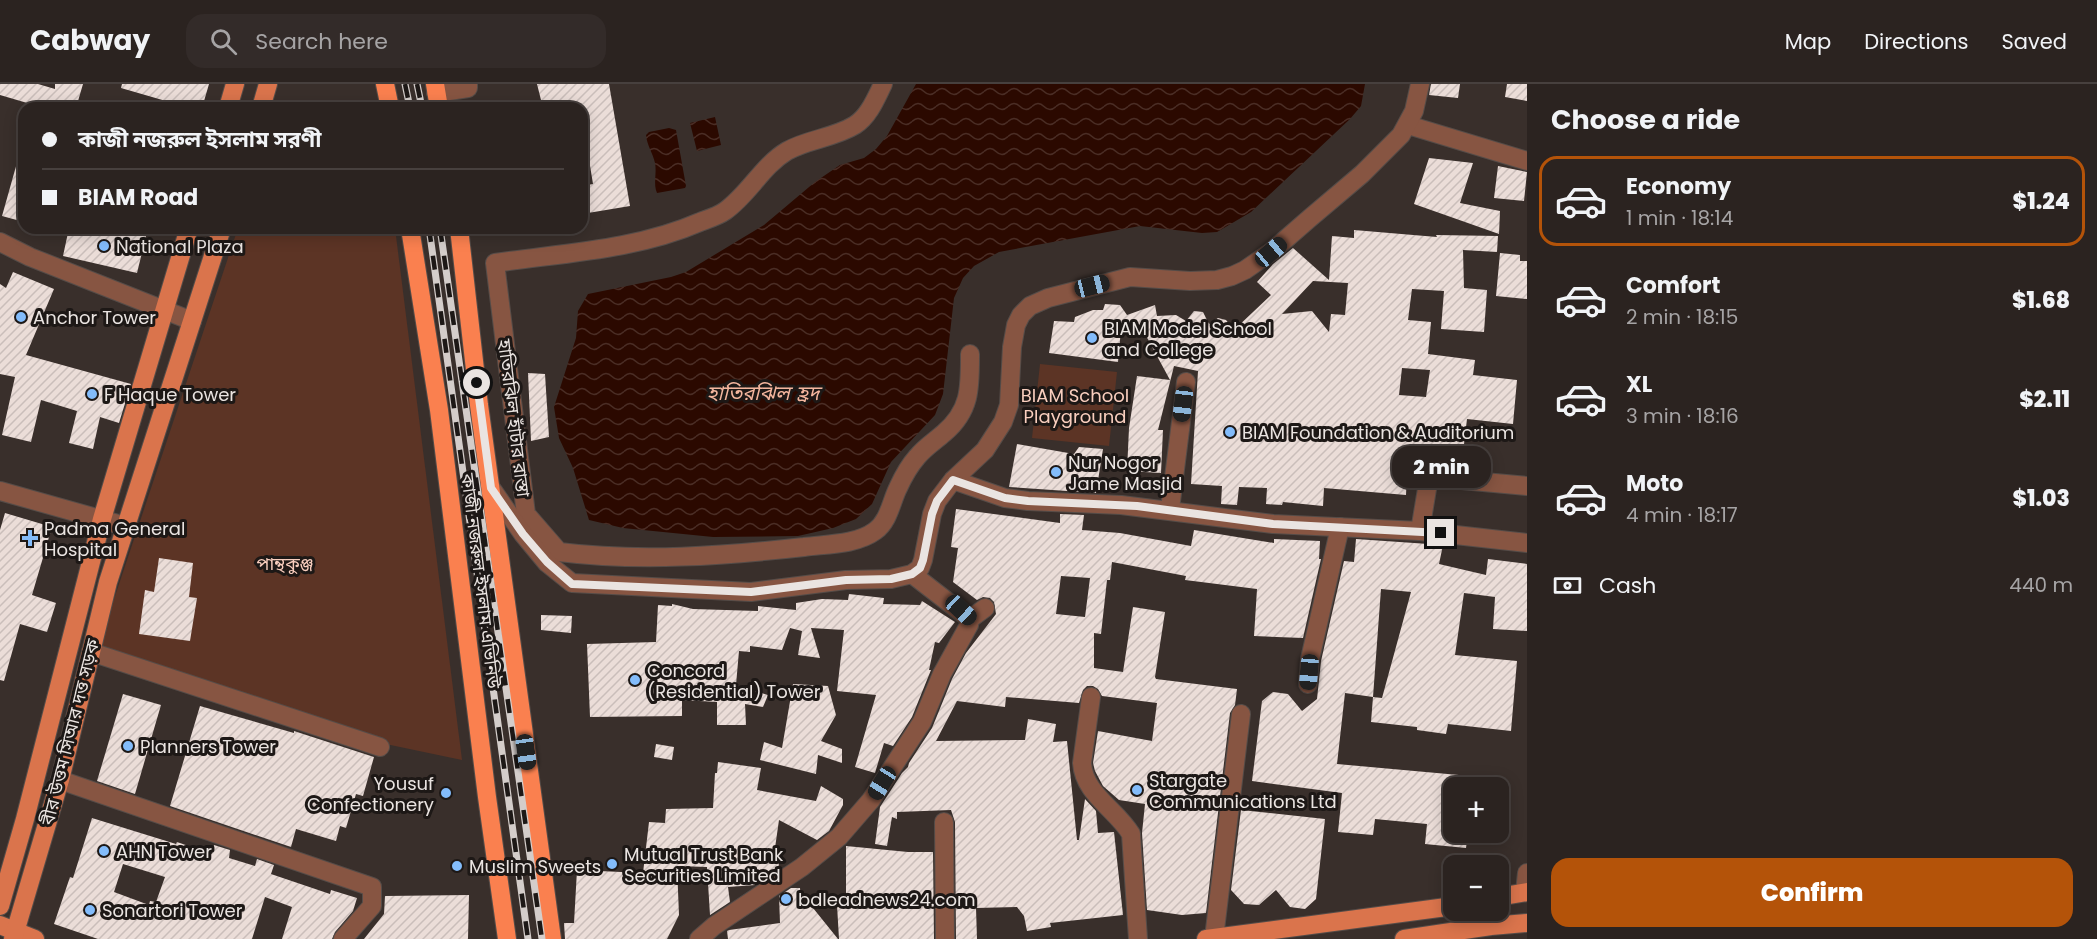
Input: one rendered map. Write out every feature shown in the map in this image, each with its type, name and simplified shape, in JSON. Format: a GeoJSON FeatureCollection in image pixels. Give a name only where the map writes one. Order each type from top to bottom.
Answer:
{"type":"FeatureCollection","features":[{"type":"Feature","properties":{"kind":"highway"},"geometry":{"type":"LineString","coordinates":[[386,84],[389,102]]}},
{"type":"Feature","properties":{"kind":"highway","name":"কাজী নজরুল ইসলাম এভিনিউ"},"geometry":{"type":"LineString","coordinates":[[411,234],[439,410],[507,939]]}},
{"type":"Feature","properties":{"kind":"highway"},"geometry":{"type":"LineString","coordinates":[[460,234],[479,405],[552,939]]}},
{"type":"Feature","properties":{"kind":"main road"},"geometry":{"type":"LineString","coordinates":[[230,102],[235,84]]}},
{"type":"Feature","properties":{"kind":"main road"},"geometry":{"type":"LineString","coordinates":[[263,102],[268,84]]}},
{"type":"Feature","properties":{"kind":"main road","name":"বীর উত্তম সিআর দত্ত সড়ক"},"geometry":{"type":"LineString","coordinates":[[0,906],[25,819],[102,519],[187,234]]}},
{"type":"Feature","properties":{"kind":"main road","name":"বীর উত্তম সিআর দত্ত সড়ক"},"geometry":{"type":"LineString","coordinates":[[10,932],[60,780],[108,582],[220,234]]}},
{"type":"Feature","properties":{"kind":"main road"},"geometry":{"type":"LineString","coordinates":[[1509,895],[1526,892]]}},
{"type":"Feature","properties":{"kind":"main road"},"geometry":{"type":"LineString","coordinates":[[1210,938],[1252,936],[1443,907]]}},
{"type":"Feature","properties":{"kind":"main road"},"geometry":{"type":"LineString","coordinates":[[1404,939],[1524,919]]}},
{"type":"Feature","properties":{"kind":"main road"},"geometry":{"type":"LineString","coordinates":[[10,932],[36,939]]}},
{"type":"Feature","properties":{"kind":"street"},"geometry":{"type":"LineString","coordinates":[[437,95],[468,88],[468,84]]}},
{"type":"Feature","properties":{"kind":"street","name":"হাতিরঝিল হাঁটার রাস্তা"},"geometry":{"type":"LineString","coordinates":[[883,84],[872,106],[857,124],[788,151],[770,163],[749,189],[724,212],[655,239],[495,263],[526,514],[559,552],[595,556],[745,554],[859,538],[875,531],[886,519],[906,472],[929,444],[958,419],[970,391],[970,354]]}},
{"type":"Feature","properties":{"kind":"street"},"geometry":{"type":"LineString","coordinates":[[491,488],[523,534],[547,562],[572,584],[751,592],[846,580],[891,579],[912,574],[920,568],[923,560],[932,514],[937,501],[953,480],[986,450],[1003,422],[1009,405],[1012,347],[1016,325],[1021,315],[1030,306],[1074,290],[1130,277],[1190,281],[1216,280],[1232,276],[1271,252],[1375,161],[1401,135],[1414,111],[1420,84]]}},
{"type":"Feature","properties":{"kind":"street"},"geometry":{"type":"LineString","coordinates":[[1408,125],[1527,161]]}},
{"type":"Feature","properties":{"kind":"street"},"geometry":{"type":"LineString","coordinates":[[0,242],[30,257],[192,321]]}},
{"type":"Feature","properties":{"kind":"street"},"geometry":{"type":"LineString","coordinates":[[1170,509],[1186,382]]}},
{"type":"Feature","properties":{"kind":"street"},"geometry":{"type":"LineString","coordinates":[[973,464],[974,474],[988,492]]}},
{"type":"Feature","properties":{"kind":"street"},"geometry":{"type":"LineString","coordinates":[[1420,531],[1429,477],[1527,486]]}},
{"type":"Feature","properties":{"kind":"street"},"geometry":{"type":"LineString","coordinates":[[953,480],[1005,498],[1028,501],[1170,509],[1273,524],[1420,531],[1527,543]]}},
{"type":"Feature","properties":{"kind":"street"},"geometry":{"type":"LineString","coordinates":[[0,491],[125,526]]}},
{"type":"Feature","properties":{"kind":"street"},"geometry":{"type":"LineString","coordinates":[[1308,684],[1310,659],[1340,527]]}},
{"type":"Feature","properties":{"kind":"street"},"geometry":{"type":"LineString","coordinates":[[912,574],[970,619]]}},
{"type":"Feature","properties":{"kind":"street"},"geometry":{"type":"LineString","coordinates":[[699,939],[714,926],[802,867],[839,837],[871,800],[922,722],[942,674],[969,625],[970,619],[985,608]]}},
{"type":"Feature","properties":{"kind":"street"},"geometry":{"type":"LineString","coordinates":[[91,652],[380,747]]}},
{"type":"Feature","properties":{"kind":"street"},"geometry":{"type":"LineString","coordinates":[[1092,697],[1083,773],[1087,784],[1125,824],[1131,834],[1138,939]]}},
{"type":"Feature","properties":{"kind":"street"},"geometry":{"type":"LineString","coordinates":[[1210,938],[1241,714]]}},
{"type":"Feature","properties":{"kind":"street"},"geometry":{"type":"LineString","coordinates":[[60,780],[372,887],[372,906],[343,939]]}},
{"type":"Feature","properties":{"kind":"street"},"geometry":{"type":"LineString","coordinates":[[944,822],[945,939]]}},
{"type":"Feature","properties":{"kind":"street"},"geometry":{"type":"LineString","coordinates":[[1526,892],[1527,873]]}},
{"type":"Feature","properties":{"kind":"street"},"geometry":{"type":"LineString","coordinates":[[1452,921],[1453,932]]}},
{"type":"Feature","properties":{"kind":"green space","name":"পান্থকুঞ্জ"},"geometry":{"type":"Polygon","coordinates":[[[236,234],[396,234],[462,760],[338,734],[130,675],[111,666],[101,657],[102,635],[236,234]]]}},
{"type":"Feature","properties":{"kind":"green space","name":"BIAM School Playground"},"geometry":{"type":"Polygon","coordinates":[[[1040,364],[1117,372],[1109,446],[1032,438],[1040,364]]]}},
{"type":"Feature","properties":{"kind":"water","name":"হাতিরঝিল হ্রদ"},"geometry":{"type":"Polygon","coordinates":[[[916,84],[1365,84],[1361,106],[1350,119],[1251,212],[1217,232],[1202,233],[1140,226],[999,252],[974,266],[963,278],[954,298],[943,394],[935,415],[891,462],[872,504],[856,519],[833,528],[798,536],[713,537],[623,528],[589,520],[573,468],[559,438],[554,407],[576,338],[578,311],[588,294],[686,272],[764,225],[815,182],[840,165],[864,158],[876,149],[887,136],[916,84]]]}},
{"type":"Feature","properties":{"kind":"water"},"geometry":{"type":"Polygon","coordinates":[[[715,117],[721,145],[697,151],[690,123],[715,117]]]}},
{"type":"Feature","properties":{"kind":"water"},"geometry":{"type":"Polygon","coordinates":[[[669,128],[676,130],[686,186],[657,193],[655,163],[646,135],[649,132],[669,128]]]}},
{"type":"Feature","properties":{"kind":"building"},"geometry":{"type":"Polygon","coordinates":[[[0,84],[38,84],[55,89],[55,84],[83,84],[78,102],[24,102],[0,95],[0,84]]]}},
{"type":"Feature","properties":{"kind":"building"},"geometry":{"type":"Polygon","coordinates":[[[122,84],[209,84],[204,102],[169,102],[121,88],[122,84]]]}},
{"type":"Feature","properties":{"kind":"building"},"geometry":{"type":"Polygon","coordinates":[[[537,84],[609,84],[630,206],[588,213],[588,185],[593,184],[588,153],[588,102],[542,102],[537,84]]]}},
{"type":"Feature","properties":{"kind":"building"},"geometry":{"type":"Polygon","coordinates":[[[1431,84],[1460,84],[1458,98],[1429,95],[1431,84]]]}},
{"type":"Feature","properties":{"kind":"building"},"geometry":{"type":"Polygon","coordinates":[[[1507,84],[1527,84],[1527,101],[1505,97],[1507,84]]]}},
{"type":"Feature","properties":{"kind":"building"},"geometry":{"type":"Polygon","coordinates":[[[1429,158],[1473,163],[1460,203],[1500,211],[1499,234],[1414,204],[1429,158]]]}},
{"type":"Feature","properties":{"kind":"building"},"geometry":{"type":"Polygon","coordinates":[[[18,159],[18,220],[2,216],[18,159]]]}},
{"type":"Feature","properties":{"kind":"building"},"geometry":{"type":"Polygon","coordinates":[[[1498,166],[1527,172],[1524,201],[1494,198],[1498,166]]]}},
{"type":"Feature","properties":{"kind":"building"},"geometry":{"type":"Polygon","coordinates":[[[1354,230],[1437,237],[1436,235],[1498,236],[1497,252],[1463,250],[1464,288],[1487,290],[1484,332],[1441,329],[1444,291],[1412,289],[1408,320],[1431,322],[1428,354],[1475,360],[1473,375],[1517,380],[1513,424],[1467,419],[1462,461],[1415,455],[1414,473],[1407,473],[1406,495],[1324,488],[1323,506],[1283,502],[1282,505],[1266,504],[1267,488],[1239,487],[1237,505],[1221,504],[1222,486],[1191,484],[1198,371],[1174,366],[1158,430],[1163,430],[1161,473],[1127,471],[1129,428],[1137,376],[1170,380],[1144,332],[1121,329],[1118,362],[1049,353],[1054,321],[1074,322],[1075,317],[1093,310],[1103,310],[1105,304],[1120,305],[1127,315],[1155,305],[1157,316],[1176,315],[1186,321],[1194,311],[1203,312],[1209,324],[1218,318],[1226,320],[1234,330],[1271,295],[1257,282],[1273,264],[1293,248],[1329,280],[1332,236],[1354,238],[1354,230]],[[1313,281],[1282,314],[1312,311],[1329,332],[1331,314],[1345,315],[1348,283],[1313,281]],[[1402,368],[1399,395],[1426,397],[1430,370],[1402,368]]]}},
{"type":"Feature","properties":{"kind":"building","name":"National Plaza"},"geometry":{"type":"Polygon","coordinates":[[[68,234],[147,234],[137,273],[63,256],[68,234]]]}},
{"type":"Feature","properties":{"kind":"building"},"geometry":{"type":"Polygon","coordinates":[[[1500,253],[1520,255],[1520,261],[1527,261],[1527,299],[1496,296],[1500,253]]]}},
{"type":"Feature","properties":{"kind":"building"},"geometry":{"type":"Polygon","coordinates":[[[13,272],[54,289],[26,355],[131,384],[119,423],[100,417],[93,449],[69,443],[77,411],[41,400],[31,442],[2,435],[15,377],[0,374],[0,284],[6,288],[13,272]]]}},
{"type":"Feature","properties":{"kind":"building"},"geometry":{"type":"Polygon","coordinates":[[[528,373],[545,374],[549,437],[531,441],[528,373]]]}},
{"type":"Feature","properties":{"kind":"building","name":"Nur Nogor Jame Masjid"},"geometry":{"type":"Polygon","coordinates":[[[1017,444],[1074,454],[1079,447],[1103,449],[1096,493],[1009,487],[1017,444]]]}},
{"type":"Feature","properties":{"kind":"building"},"geometry":{"type":"Polygon","coordinates":[[[956,509],[1060,523],[1060,514],[1084,515],[1082,530],[1120,533],[1191,546],[1194,530],[1274,543],[1274,539],[1320,541],[1319,559],[1321,559],[1303,638],[1254,636],[1257,589],[1185,580],[1186,576],[1112,562],[1110,580],[1107,580],[1101,634],[1094,633],[1094,668],[1123,672],[1133,607],[1165,612],[1156,679],[1237,689],[1235,705],[1230,713],[1206,913],[1182,915],[1147,910],[1142,833],[1145,804],[1119,800],[1103,786],[1093,763],[1098,731],[1152,741],[1157,703],[1102,696],[1093,686],[1087,686],[1083,690],[1079,703],[1006,697],[1005,707],[957,701],[936,741],[1025,740],[1028,719],[1056,724],[1053,742],[1067,741],[1077,840],[1079,840],[1085,799],[1096,811],[1098,833],[1114,832],[1123,915],[1050,923],[1051,927],[1027,931],[1024,916],[1017,907],[976,908],[977,939],[956,939],[955,822],[951,810],[897,812],[897,819],[892,817],[887,846],[875,844],[880,807],[932,728],[952,679],[966,653],[996,614],[994,602],[990,598],[983,597],[977,600],[953,582],[958,548],[951,547],[956,509]],[[1061,576],[1056,614],[1085,617],[1090,578],[1061,576]]]}},
{"type":"Feature","properties":{"kind":"building"},"geometry":{"type":"Polygon","coordinates":[[[5,513],[52,527],[32,595],[56,603],[47,632],[20,624],[4,681],[0,680],[0,530],[5,513]]]}},
{"type":"Feature","properties":{"kind":"building"},"geometry":{"type":"Polygon","coordinates":[[[1356,539],[1443,545],[1439,564],[1486,575],[1488,559],[1527,564],[1527,631],[1493,629],[1495,597],[1464,593],[1455,655],[1517,661],[1511,731],[1448,724],[1446,734],[1417,730],[1417,727],[1371,722],[1373,697],[1345,693],[1337,764],[1481,777],[1443,777],[1443,843],[1467,843],[1466,848],[1425,844],[1427,824],[1375,819],[1373,835],[1338,832],[1342,793],[1252,781],[1262,701],[1273,692],[1288,694],[1302,711],[1317,699],[1321,661],[1344,561],[1354,562],[1356,539]],[[1381,589],[1373,697],[1382,698],[1411,592],[1381,589]]]}},
{"type":"Feature","properties":{"kind":"building"},"geometry":{"type":"Polygon","coordinates":[[[159,558],[193,563],[189,597],[197,598],[190,641],[139,634],[145,590],[154,592],[159,558]]]}},
{"type":"Feature","properties":{"kind":"building"},"geometry":{"type":"Polygon","coordinates":[[[849,594],[884,598],[883,604],[920,605],[922,601],[955,622],[939,643],[935,642],[929,670],[931,670],[912,717],[893,746],[884,743],[875,773],[855,767],[876,695],[837,691],[844,630],[811,628],[820,658],[798,655],[802,631],[790,628],[782,650],[750,646],[750,652],[739,651],[736,685],[768,695],[763,707],[745,704],[746,725],[717,725],[717,702],[682,700],[682,716],[590,717],[587,644],[656,642],[658,605],[672,606],[672,604],[693,609],[758,611],[758,606],[796,610],[796,603],[822,599],[848,600],[849,594]]]}},
{"type":"Feature","properties":{"kind":"building"},"geometry":{"type":"Polygon","coordinates":[[[541,615],[572,616],[571,633],[541,630],[541,615]]]}},
{"type":"Feature","properties":{"kind":"building"},"geometry":{"type":"Polygon","coordinates":[[[793,684],[828,686],[836,715],[821,741],[842,749],[842,763],[818,755],[816,774],[760,760],[764,742],[782,748],[793,684]]]}},
{"type":"Feature","properties":{"kind":"building","name":"Planners Tower"},"geometry":{"type":"Polygon","coordinates":[[[123,694],[161,705],[135,794],[97,781],[123,694]]]}},
{"type":"Feature","properties":{"kind":"building"},"geometry":{"type":"Polygon","coordinates":[[[200,706],[294,733],[294,731],[374,757],[363,796],[356,794],[346,828],[340,826],[336,841],[296,829],[291,847],[170,806],[200,706]]]}},
{"type":"Feature","properties":{"kind":"building"},"geometry":{"type":"Polygon","coordinates":[[[656,744],[674,747],[672,760],[654,757],[656,744]]]}},
{"type":"Feature","properties":{"kind":"building"},"geometry":{"type":"Polygon","coordinates":[[[718,762],[761,768],[757,790],[816,801],[821,786],[843,799],[843,805],[829,831],[817,840],[779,820],[774,855],[780,856],[778,870],[755,885],[728,887],[730,902],[710,915],[707,867],[677,866],[679,915],[667,939],[565,939],[564,923],[574,923],[577,870],[643,873],[649,822],[665,823],[666,809],[713,808],[718,762]]]}},
{"type":"Feature","properties":{"kind":"building"},"geometry":{"type":"Polygon","coordinates":[[[1241,810],[1325,819],[1316,899],[1305,909],[1290,907],[1276,890],[1259,905],[1244,904],[1231,890],[1241,810]]]}},
{"type":"Feature","properties":{"kind":"building"},"geometry":{"type":"Polygon","coordinates":[[[92,818],[212,854],[214,845],[230,850],[229,858],[255,866],[257,859],[274,865],[271,874],[330,894],[331,890],[357,898],[353,911],[335,932],[332,939],[282,939],[292,907],[265,897],[252,939],[98,939],[54,924],[70,877],[73,878],[92,818]],[[123,864],[114,892],[149,905],[150,901],[156,902],[165,877],[123,864]]]}},
{"type":"Feature","properties":{"kind":"building"},"geometry":{"type":"Polygon","coordinates":[[[846,846],[933,852],[934,939],[839,939],[837,905],[846,905],[846,846]]]}},
{"type":"Feature","properties":{"kind":"building"},"geometry":{"type":"Polygon","coordinates":[[[791,888],[800,888],[801,904],[809,903],[838,939],[728,939],[727,931],[729,930],[780,923],[779,896],[791,888]]]}},
{"type":"Feature","properties":{"kind":"building"},"geometry":{"type":"Polygon","coordinates":[[[469,895],[468,939],[364,939],[384,914],[385,896],[469,895]]]}},
{"type":"Feature","properties":{"kind":"railway"},"geometry":{"type":"LineString","coordinates":[[405,84],[409,102]]}},
{"type":"Feature","properties":{"kind":"railway"},"geometry":{"type":"LineString","coordinates":[[417,84],[421,102]]}},
{"type":"Feature","properties":{"kind":"railway"},"geometry":{"type":"LineString","coordinates":[[430,234],[528,939]]}},
{"type":"Feature","properties":{"kind":"railway"},"geometry":{"type":"LineString","coordinates":[[441,234],[542,939]]}},
{"type":"Feature","properties":{"kind":"place","name":"National Plaza"},"geometry":{"type":"Point","coordinates":[104,246]}},
{"type":"Feature","properties":{"kind":"place","name":"Anchor Tower"},"geometry":{"type":"Point","coordinates":[21,317]}},
{"type":"Feature","properties":{"kind":"place","name":"BIAM Model School and College"},"geometry":{"type":"Point","coordinates":[1092,338]}},
{"type":"Feature","properties":{"kind":"place","name":"F Haque Tower"},"geometry":{"type":"Point","coordinates":[92,394]}},
{"type":"Feature","properties":{"kind":"place","name":"BIAM Foundation & Auditorium"},"geometry":{"type":"Point","coordinates":[1230,432]}},
{"type":"Feature","properties":{"kind":"place","name":"Nur Nogor Jame Masjid"},"geometry":{"type":"Point","coordinates":[1056,472]}},
{"type":"Feature","properties":{"kind":"place","name":"Padma General Hospital"},"geometry":{"type":"Point","coordinates":[30,538]}},
{"type":"Feature","properties":{"kind":"place","name":"Concord (Residential) Tower"},"geometry":{"type":"Point","coordinates":[635,680]}},
{"type":"Feature","properties":{"kind":"place","name":"Planners Tower"},"geometry":{"type":"Point","coordinates":[128,746]}},
{"type":"Feature","properties":{"kind":"place","name":"Stargate Communications Ltd"},"geometry":{"type":"Point","coordinates":[1137,790]}},
{"type":"Feature","properties":{"kind":"place","name":"Yousuf Confectionery"},"geometry":{"type":"Point","coordinates":[446,793]}},
{"type":"Feature","properties":{"kind":"place","name":"AHN Tower"},"geometry":{"type":"Point","coordinates":[104,851]}},
{"type":"Feature","properties":{"kind":"place","name":"Mutual Trust Bank Securities Limited"},"geometry":{"type":"Point","coordinates":[612,864]}},
{"type":"Feature","properties":{"kind":"place","name":"Muslim Sweets"},"geometry":{"type":"Point","coordinates":[457,866]}},
{"type":"Feature","properties":{"kind":"place","name":"bdleadnews24.com"},"geometry":{"type":"Point","coordinates":[786,899]}},
{"type":"Feature","properties":{"kind":"place","name":"Sonartori Tower"},"geometry":{"type":"Point","coordinates":[90,910]}},
{"type":"Feature","properties":{"kind":"route"},"geometry":{"type":"LineString","coordinates":[[477,383],[491,488],[523,534],[547,562],[572,584],[751,592],[846,580],[891,579],[912,574],[920,568],[923,560],[932,514],[937,501],[953,480],[1005,498],[1028,501],[1170,509],[1273,524],[1441,533]]}}]}
